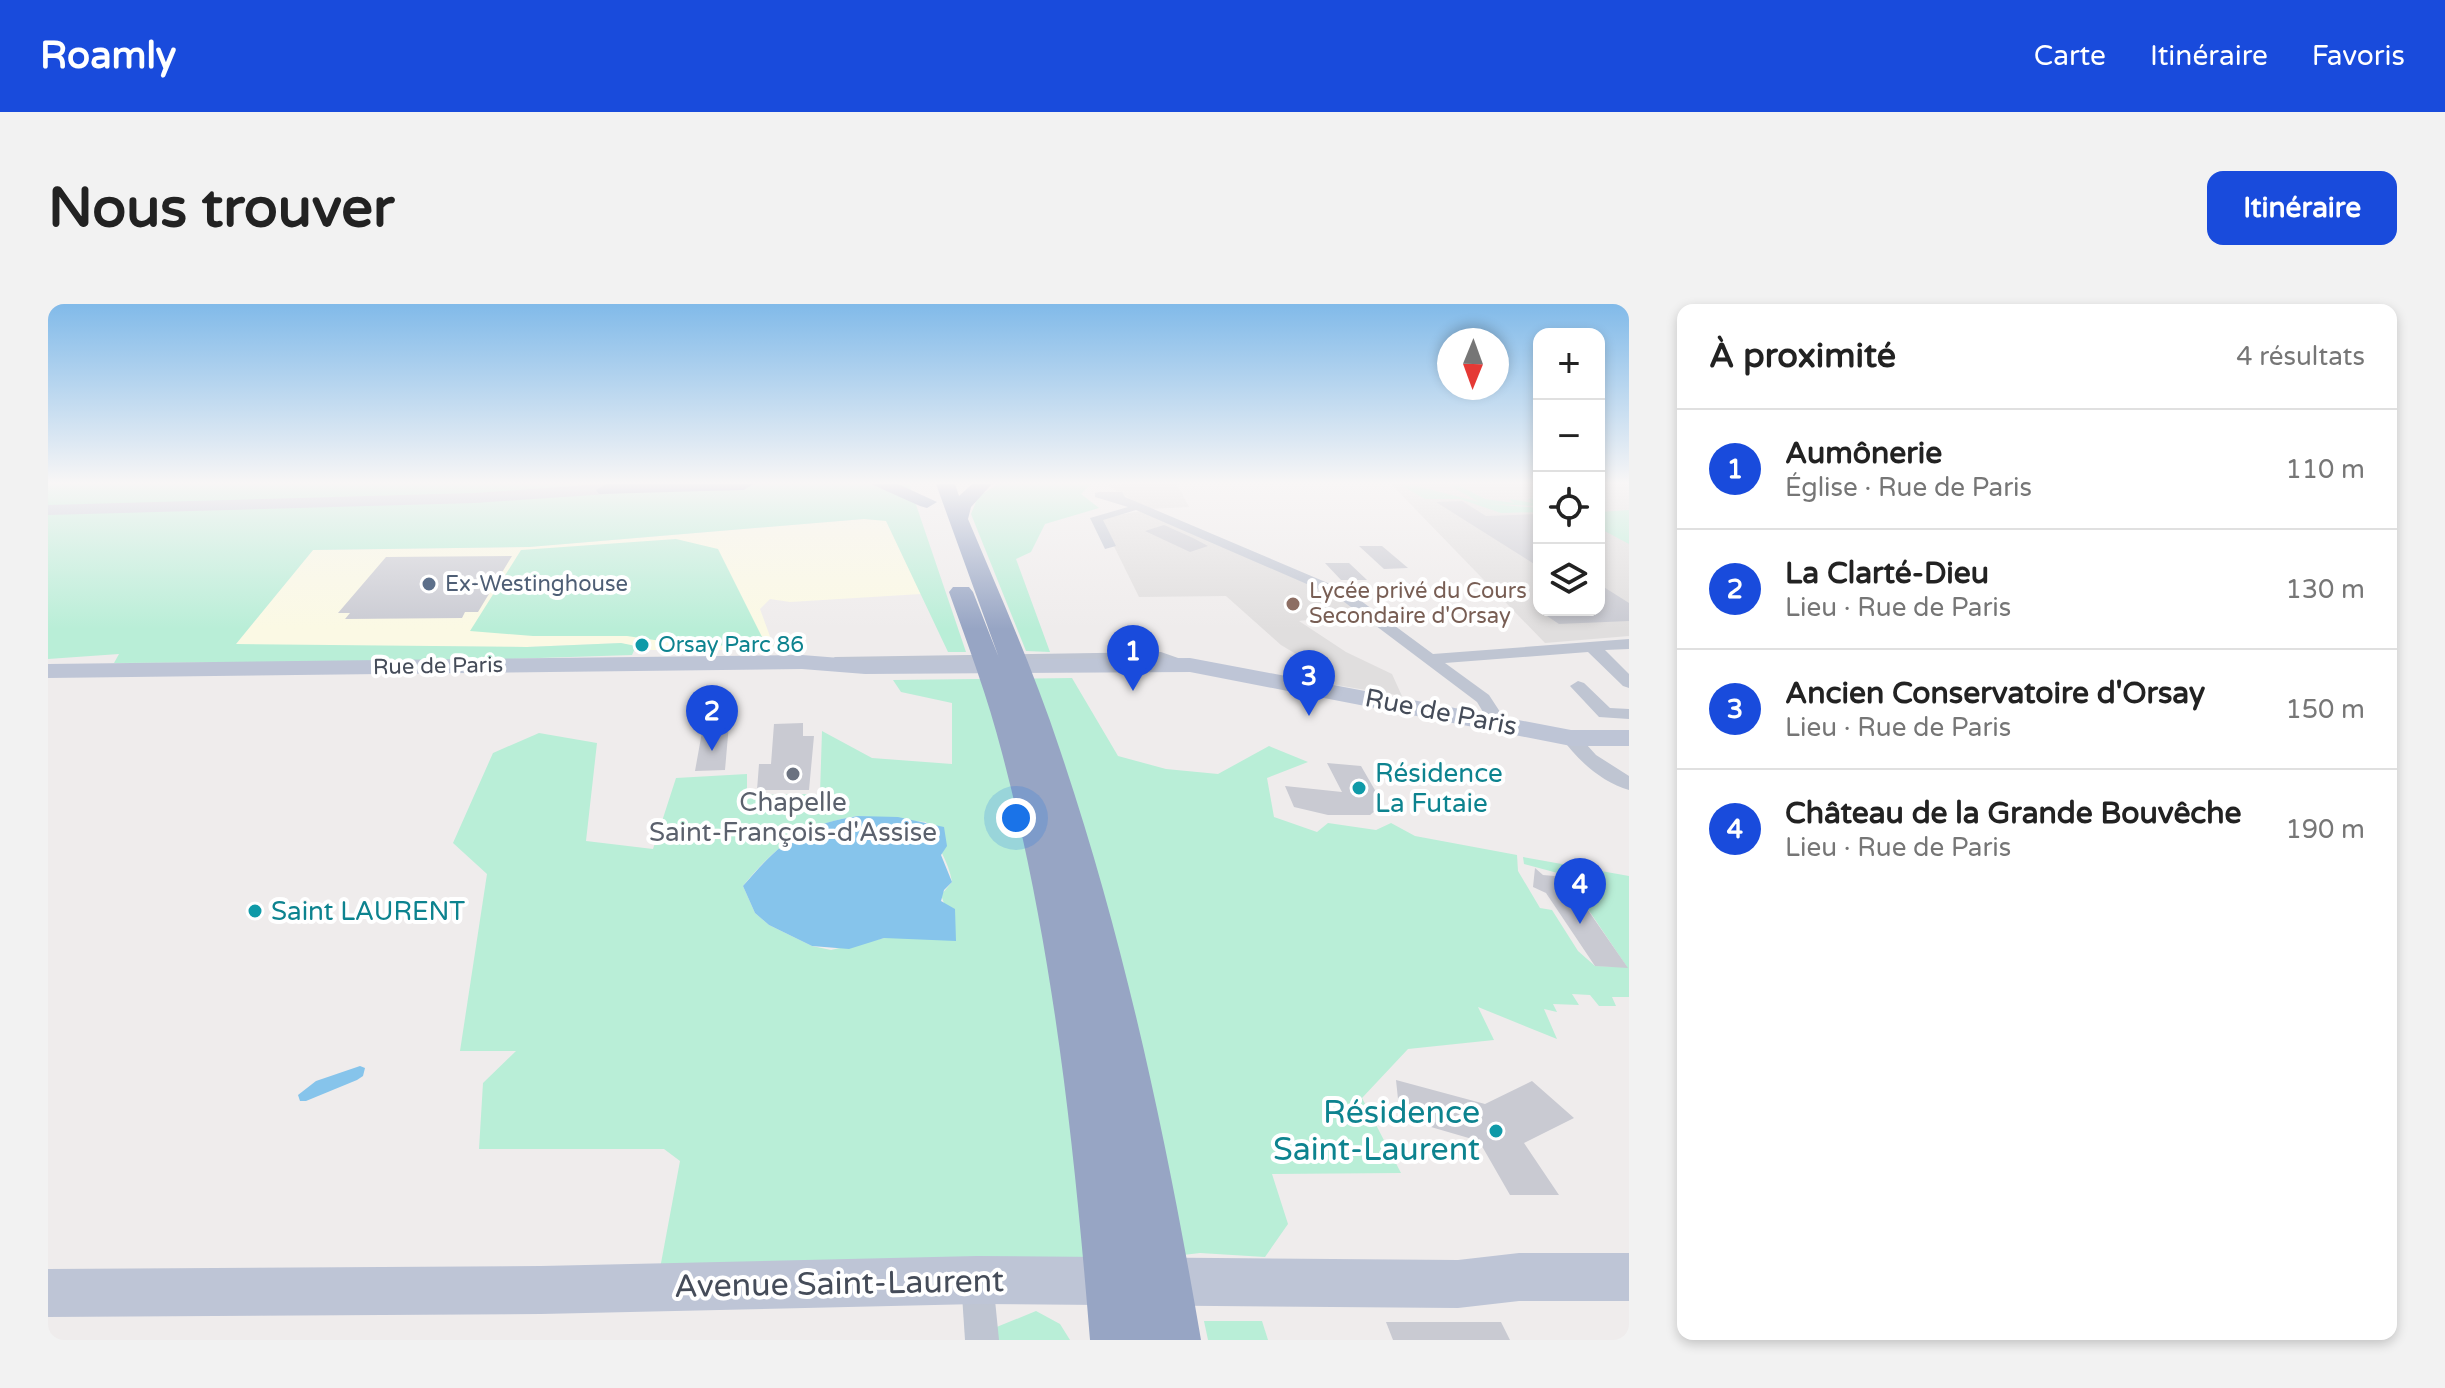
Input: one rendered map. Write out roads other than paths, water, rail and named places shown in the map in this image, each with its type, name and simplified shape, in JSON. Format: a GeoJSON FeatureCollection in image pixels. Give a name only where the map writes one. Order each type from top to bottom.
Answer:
{"type":"FeatureCollection","features":[{"type":"Feature","properties":{"kind":"highway"},"geometry":{"type":"LineString","coordinates":[[951,532],[1008,686],[1024,773],[1054,901],[1090,1098],[1173,1340]]}},
{"type":"Feature","properties":{"kind":"highway"},"geometry":{"type":"LineString","coordinates":[[954,575],[995,648]]}},
{"type":"Feature","properties":{"kind":"highway"},"geometry":{"type":"LineString","coordinates":[[1118,1340],[1129,1205]]}},
{"type":"Feature","properties":{"kind":"main road","name":"Rue de Paris"},"geometry":{"type":"LineString","coordinates":[[48,671],[828,663],[865,667],[1190,665],[1571,738],[1629,738]]}},
{"type":"Feature","properties":{"kind":"main road","name":"Avenue Saint-Laurent"},"geometry":{"type":"LineString","coordinates":[[48,1293],[469,1291],[977,1280],[1458,1284],[1519,1277],[1629,1277]]}},
{"type":"Feature","properties":{"kind":"street"},"geometry":{"type":"LineString","coordinates":[[1103,532],[1110,546]]}},
{"type":"Feature","properties":{"kind":"street"},"geometry":{"type":"LineString","coordinates":[[1197,532],[1344,595],[1483,699],[1495,718]]}},
{"type":"Feature","properties":{"kind":"street"},"geometry":{"type":"LineString","coordinates":[[1430,659],[1448,661],[1629,644]]}},
{"type":"Feature","properties":{"kind":"street"},"geometry":{"type":"LineString","coordinates":[[1591,646],[1629,683]]}},
{"type":"Feature","properties":{"kind":"street"},"geometry":{"type":"LineString","coordinates":[[1578,686],[1605,713],[1629,714]]}},
{"type":"Feature","properties":{"kind":"street"},"geometry":{"type":"LineString","coordinates":[[1571,738],[1585,756],[1629,784]]}},
{"type":"Feature","properties":{"kind":"street"},"geometry":{"type":"LineString","coordinates":[[977,1280],[982,1340]]}},
{"type":"Feature","properties":{"kind":"water"},"geometry":{"type":"Polygon","coordinates":[[[858,816],[898,817],[944,827],[947,846],[941,855],[952,882],[944,890],[941,901],[955,909],[956,941],[884,938],[849,949],[812,946],[769,925],[755,913],[743,886],[769,858],[806,831],[858,816]]]}},
{"type":"Feature","properties":{"kind":"water"},"geometry":{"type":"Polygon","coordinates":[[[360,1066],[365,1068],[363,1076],[357,1080],[300,1101],[298,1095],[316,1081],[360,1066]]]}},
{"type":"Feature","properties":{"kind":"place","name":"Ex-Westinghouse"},"geometry":{"type":"Point","coordinates":[429,584]}},
{"type":"Feature","properties":{"kind":"place","name":"Lycée privé du Cours Secondaire d'Orsay"},"geometry":{"type":"Point","coordinates":[1293,604]}},
{"type":"Feature","properties":{"kind":"place","name":"Orsay Parc 86"},"geometry":{"type":"Point","coordinates":[642,645]}},
{"type":"Feature","properties":{"kind":"place","name":"Aumônerie"},"geometry":{"type":"Point","coordinates":[1133,691]}},
{"type":"Feature","properties":{"kind":"place","name":"Ancien Conservatoire d'Orsay"},"geometry":{"type":"Point","coordinates":[1309,716]}},
{"type":"Feature","properties":{"kind":"place","name":"La Clarté-Dieu"},"geometry":{"type":"Point","coordinates":[712,751]}},
{"type":"Feature","properties":{"kind":"place","name":"Chapelle Saint-François-d'Assise"},"geometry":{"type":"Point","coordinates":[793,774]}},
{"type":"Feature","properties":{"kind":"place","name":"Résidence La Futaie"},"geometry":{"type":"Point","coordinates":[1359,788]}},
{"type":"Feature","properties":{"kind":"place","name":"Saint LAURENT"},"geometry":{"type":"Point","coordinates":[255,911]}},
{"type":"Feature","properties":{"kind":"place","name":"Château de la Grande Bouvêche"},"geometry":{"type":"Point","coordinates":[1580,924]}},
{"type":"Feature","properties":{"kind":"place","name":"Résidence Saint-Laurent"},"geometry":{"type":"Point","coordinates":[1496,1131]}}]}
